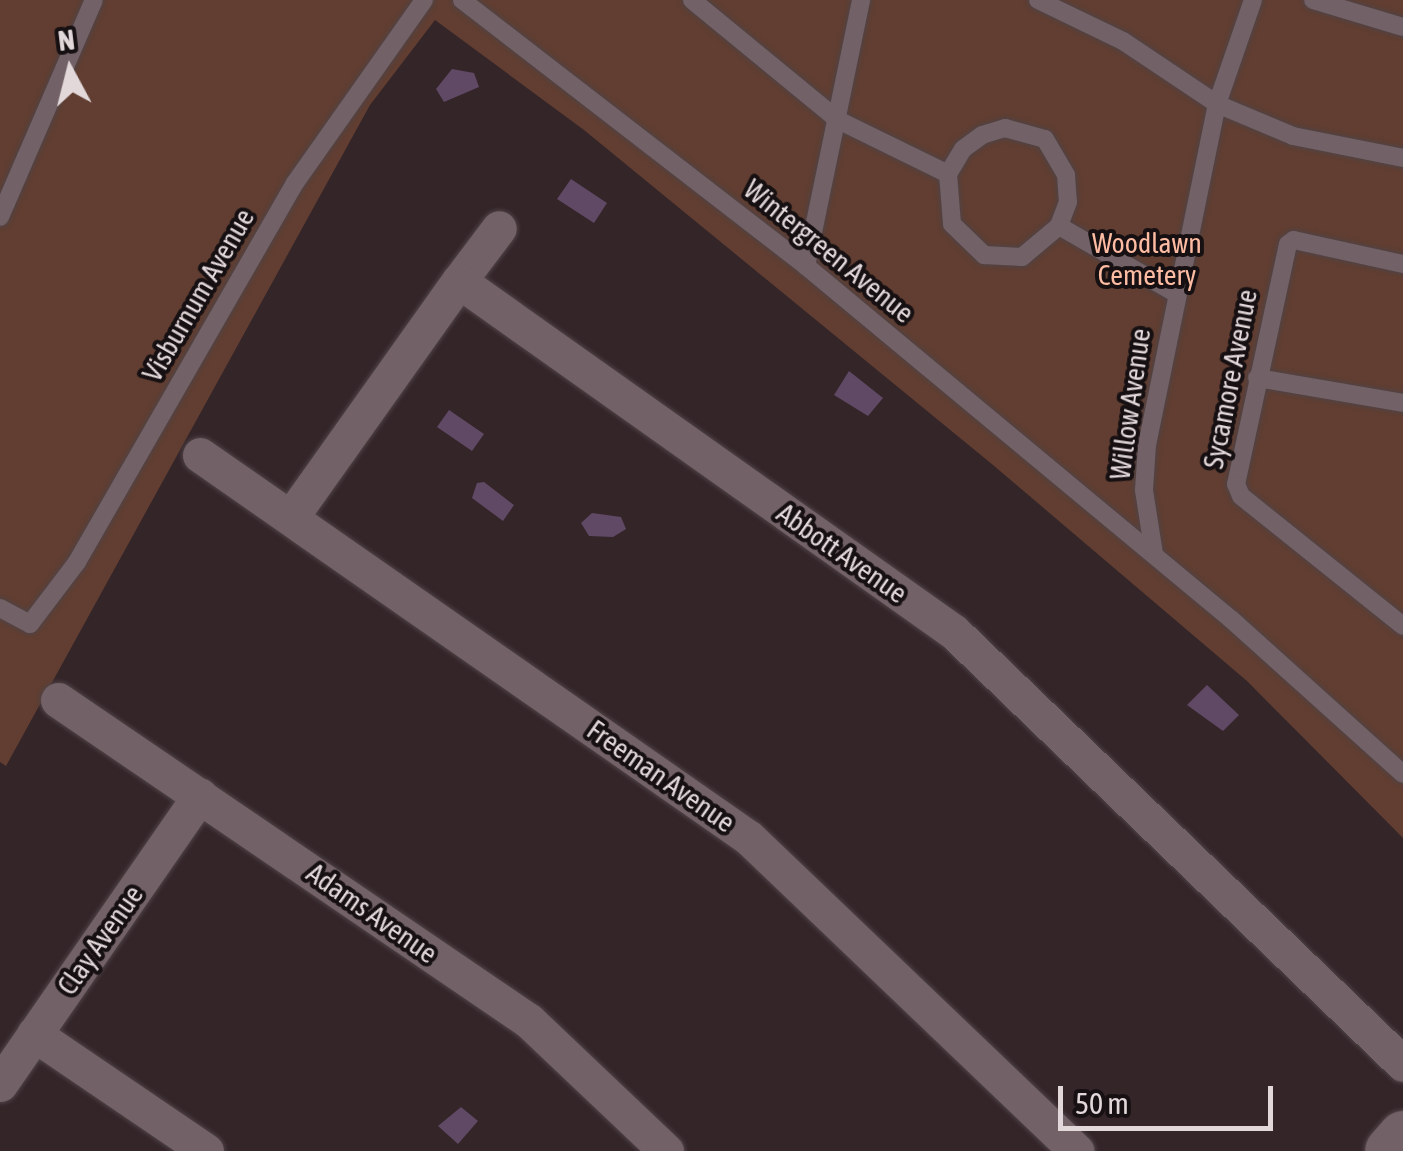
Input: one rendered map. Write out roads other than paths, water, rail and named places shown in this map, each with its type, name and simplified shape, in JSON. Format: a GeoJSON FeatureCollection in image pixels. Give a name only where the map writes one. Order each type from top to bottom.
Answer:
{"type":"FeatureCollection","features":[{"type":"Feature","properties":{"kind":"main road"},"geometry":{"type":"LineString","coordinates":[[1390,1151],[1403,1136]]}},
{"type":"Feature","properties":{"kind":"street"},"geometry":{"type":"LineString","coordinates":[[290,517],[499,228]]}},
{"type":"Feature","properties":{"kind":"street","name":"Abbott Avenue"},"geometry":{"type":"LineString","coordinates":[[459,282],[954,632],[1403,1064]]}},
{"type":"Feature","properties":{"kind":"street","name":"Freeman Avenue"},"geometry":{"type":"LineString","coordinates":[[200,456],[754,842],[1077,1151]]}},
{"type":"Feature","properties":{"kind":"street","name":"Adams Avenue"},"geometry":{"type":"LineString","coordinates":[[58,700],[528,1021],[666,1151]]}},
{"type":"Feature","properties":{"kind":"street","name":"Clay Avenue"},"geometry":{"type":"LineString","coordinates":[[0,1084],[200,796]]}},
{"type":"Feature","properties":{"kind":"street"},"geometry":{"type":"LineString","coordinates":[[34,1034],[206,1151]]}},
{"type":"Feature","properties":{"kind":"lane"},"geometry":{"type":"LineString","coordinates":[[0,217],[94,0]]}},
{"type":"Feature","properties":{"kind":"lane","name":"Visburnum Avenue"},"geometry":{"type":"LineString","coordinates":[[0,608],[30,624],[96,531],[306,165],[424,0]]}},
{"type":"Feature","properties":{"kind":"lane","name":"Wintergreen Avenue"},"geometry":{"type":"LineString","coordinates":[[462,0],[806,266],[1154,554]]}},
{"type":"Feature","properties":{"kind":"lane"},"geometry":{"type":"LineString","coordinates":[[692,0],[838,120],[948,174]]}},
{"type":"Feature","properties":{"kind":"lane"},"geometry":{"type":"LineString","coordinates":[[806,266],[860,0]]}},
{"type":"Feature","properties":{"kind":"lane"},"geometry":{"type":"LineString","coordinates":[[1038,0],[1123,41],[1217,104],[1293,136],[1403,158]]}},
{"type":"Feature","properties":{"kind":"lane","name":"Willow Avenue"},"geometry":{"type":"LineString","coordinates":[[1154,554],[1144,490],[1147,445],[1175,293],[1217,104],[1254,0]]}},
{"type":"Feature","properties":{"kind":"lane"},"geometry":{"type":"LineString","coordinates":[[1313,0],[1403,27]]}},
{"type":"Feature","properties":{"kind":"lane"},"geometry":{"type":"LineString","coordinates":[[1005,128],[1045,139],[1066,175],[1068,202],[1059,226],[1022,257],[984,255],[952,224],[945,200],[948,174],[963,149],[982,135],[1005,128]]}},
{"type":"Feature","properties":{"kind":"lane"},"geometry":{"type":"LineString","coordinates":[[1059,226],[1175,293]]}},
{"type":"Feature","properties":{"kind":"lane","name":"Sycamore Avenue"},"geometry":{"type":"LineString","coordinates":[[1403,264],[1288,244],[1238,463],[1241,496],[1403,626]]}},
{"type":"Feature","properties":{"kind":"lane"},"geometry":{"type":"LineString","coordinates":[[1257,378],[1403,403]]}},
{"type":"Feature","properties":{"kind":"lane"},"geometry":{"type":"LineString","coordinates":[[1154,554],[1403,770]]}},
{"type":"Feature","properties":{"kind":"park label","name":"Woodlawn Cemetery"},"geometry":{"type":"Point","coordinates":[1147,259]}}]}
